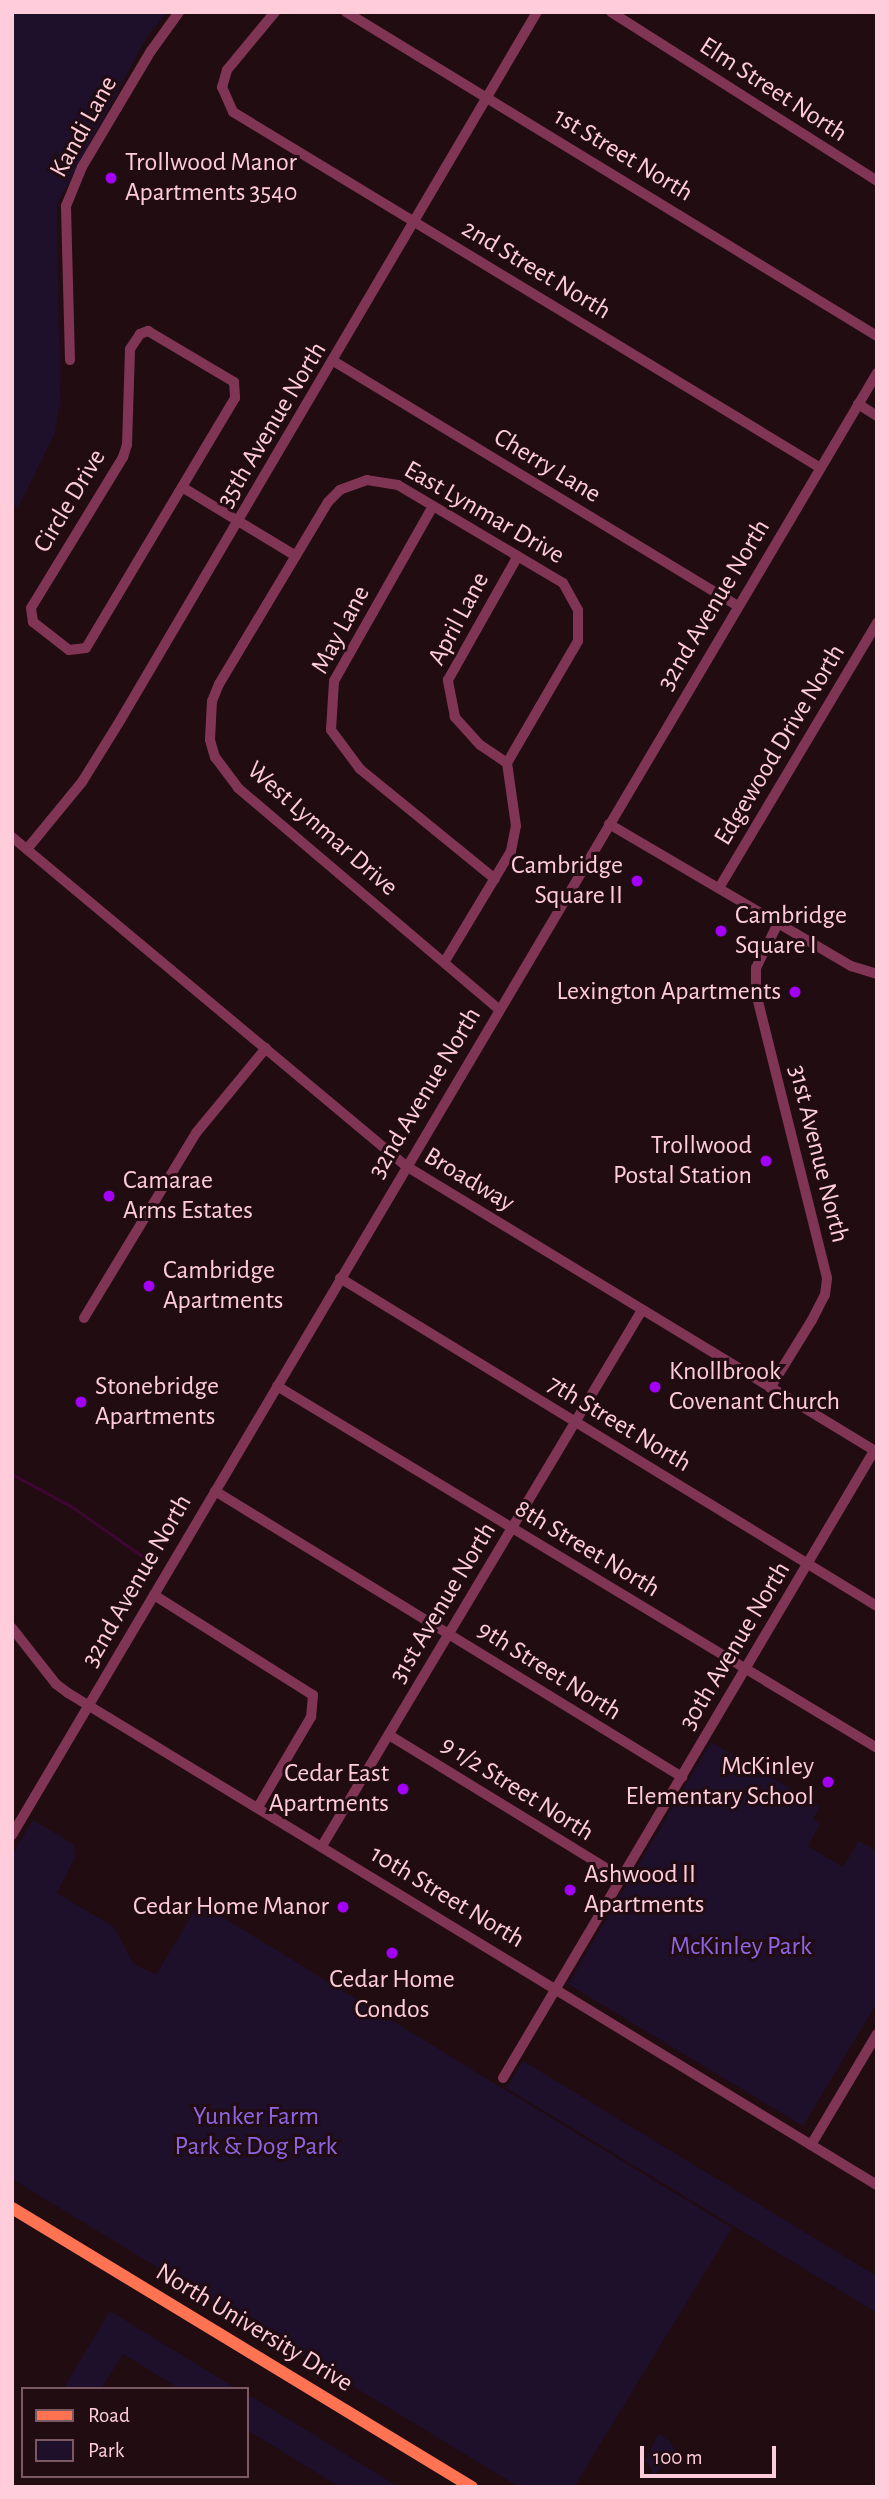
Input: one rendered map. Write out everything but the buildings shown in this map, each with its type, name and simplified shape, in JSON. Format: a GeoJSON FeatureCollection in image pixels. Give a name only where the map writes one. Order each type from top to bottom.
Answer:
{"type":"FeatureCollection","features":[{"type":"Feature","properties":{"kind":"main road","name":"North University Drive"},"geometry":{"type":"LineString","coordinates":[[12,2208],[472,2487]]}},
{"type":"Feature","properties":{"kind":"street","name":"Kandi Lane"},"geometry":{"type":"LineString","coordinates":[[70,360],[66,206],[82,167],[151,51],[180,12]]}},
{"type":"Feature","properties":{"kind":"street","name":"2nd Street North"},"geometry":{"type":"LineString","coordinates":[[275,12],[227,71],[222,87],[230,108],[819,467]]}},
{"type":"Feature","properties":{"kind":"street","name":"1st Street North"},"geometry":{"type":"LineString","coordinates":[[346,12],[877,336]]}},
{"type":"Feature","properties":{"kind":"street","name":"35th Avenue North"},"geometry":{"type":"LineString","coordinates":[[27,849],[82,782],[335,362],[537,12]]}},
{"type":"Feature","properties":{"kind":"street","name":"Elm Street North"},"geometry":{"type":"LineString","coordinates":[[611,12],[877,181]]}},
{"type":"Feature","properties":{"kind":"street","name":"Circle Drive"},"geometry":{"type":"LineString","coordinates":[[148,331],[234,382],[236,389],[182,487],[86,648],[69,650],[33,622],[30,608],[127,445],[130,349],[140,334],[148,331]]}},
{"type":"Feature","properties":{"kind":"street","name":"Cherry Lane"},"geometry":{"type":"LineString","coordinates":[[335,362],[738,606]]}},
{"type":"Feature","properties":{"kind":"street","name":"32nd Avenue North"},"geometry":{"type":"LineString","coordinates":[[12,1835],[877,373]]}},
{"type":"Feature","properties":{"kind":"street"},"geometry":{"type":"LineString","coordinates":[[858,404],[877,416]]}},
{"type":"Feature","properties":{"kind":"street","name":"East Lynmar Drive"},"geometry":{"type":"LineString","coordinates":[[296,556],[328,502],[353,484],[384,480],[563,583],[573,596],[578,641],[507,763]]}},
{"type":"Feature","properties":{"kind":"street"},"geometry":{"type":"LineString","coordinates":[[182,487],[296,556]]}},
{"type":"Feature","properties":{"kind":"street","name":"May Lane"},"geometry":{"type":"LineString","coordinates":[[433,506],[334,681],[331,730],[360,769],[495,879]]}},
{"type":"Feature","properties":{"kind":"street","name":"West Lynmar Drive"},"geometry":{"type":"LineString","coordinates":[[296,556],[212,701],[210,740],[215,757],[238,788],[499,1009]]}},
{"type":"Feature","properties":{"kind":"street","name":"April Lane"},"geometry":{"type":"LineString","coordinates":[[507,763],[480,745],[454,717],[448,680],[518,556]]}},
{"type":"Feature","properties":{"kind":"street","name":"Edgewood Drive North"},"geometry":{"type":"LineString","coordinates":[[719,888],[877,624]]}},
{"type":"Feature","properties":{"kind":"street"},"geometry":{"type":"LineString","coordinates":[[445,961],[511,851],[516,826],[507,763]]}},
{"type":"Feature","properties":{"kind":"street"},"geometry":{"type":"LineString","coordinates":[[609,824],[851,966],[877,974]]}},
{"type":"Feature","properties":{"kind":"street","name":"Broadway"},"geometry":{"type":"LineString","coordinates":[[12,836],[406,1166],[876,1452]]}},
{"type":"Feature","properties":{"kind":"street","name":"31st Avenue North"},"geometry":{"type":"LineString","coordinates":[[770,1388],[817,1311],[827,1278],[756,994],[757,968],[778,923]]}},
{"type":"Feature","properties":{"kind":"street"},"geometry":{"type":"LineString","coordinates":[[84,1318],[196,1133],[267,1048]]}},
{"type":"Feature","properties":{"kind":"street","name":"7th Street North"},"geometry":{"type":"LineString","coordinates":[[341,1278],[877,1606]]}},
{"type":"Feature","properties":{"kind":"street","name":"31st Avenue North"},"geometry":{"type":"LineString","coordinates":[[322,1846],[642,1310]]}},
{"type":"Feature","properties":{"kind":"street","name":"8th Street North"},"geometry":{"type":"LineString","coordinates":[[277,1386],[877,1748]]}},
{"type":"Feature","properties":{"kind":"street","name":"30th Avenue North"},"geometry":{"type":"LineString","coordinates":[[503,2078],[876,1452]]}},
{"type":"Feature","properties":{"kind":"street","name":"9th Street North"},"geometry":{"type":"LineString","coordinates":[[215,1491],[682,1777]]}},
{"type":"Feature","properties":{"kind":"street"},"geometry":{"type":"LineString","coordinates":[[154,1595],[313,1695],[310,1717],[258,1807]]}},
{"type":"Feature","properties":{"kind":"street","name":"10th Street North"},"geometry":{"type":"LineString","coordinates":[[12,1628],[56,1684],[557,1987],[877,2185]]}},
{"type":"Feature","properties":{"kind":"street","name":"9 1/2 Street North"},"geometry":{"type":"LineString","coordinates":[[389,1735],[622,1878]]}},
{"type":"Feature","properties":{"kind":"street"},"geometry":{"type":"LineString","coordinates":[[811,2145],[876,2037]]}},
{"type":"Feature","properties":{"kind":"green space"},"geometry":{"type":"Polygon","coordinates":[[[12,12],[167,12],[147,37],[57,204],[60,401],[55,433],[18,508],[12,504],[12,12]]]}},
{"type":"Feature","properties":{"kind":"green space","name":"McKinley Park"},"geometry":{"type":"Polygon","coordinates":[[[711,1742],[820,1806],[813,1819],[820,1824],[808,1846],[843,1867],[859,1841],[877,1851],[877,2003],[803,2126],[568,1984],[711,1742]]]}},
{"type":"Feature","properties":{"kind":"green space","name":"Yunker Farm Park & Dog Park"},"geometry":{"type":"Polygon","coordinates":[[[33,1820],[73,1844],[76,1855],[57,1893],[114,1927],[133,1963],[156,1975],[199,1903],[732,2228],[574,2487],[519,2487],[12,2179],[12,1855],[33,1820]]]}},
{"type":"Feature","properties":{"kind":"green space"},"geometry":{"type":"Polygon","coordinates":[[[523,2061],[877,2276],[877,2313],[506,2088],[523,2061]]]}},
{"type":"Feature","properties":{"kind":"green space"},"geometry":{"type":"Polygon","coordinates":[[[110,2311],[234,2387],[177,2387],[123,2354],[102,2387],[64,2387],[110,2311]]]}},
{"type":"Feature","properties":{"kind":"green space"},"geometry":{"type":"Polygon","coordinates":[[[248,2395],[399,2487],[340,2487],[248,2431],[248,2395]]]}},
{"type":"Feature","properties":{"kind":"green space"},"geometry":{"type":"Polygon","coordinates":[[[658,2434],[670,2441],[676,2453],[654,2475],[646,2460],[658,2434]]]}},
{"type":"Feature","properties":{"kind":"waterway"},"geometry":{"type":"LineString","coordinates":[[12,1474],[71,1506],[151,1562]]}},
{"type":"Feature","properties":{"kind":"place","name":"Trollwood Manor Apartments 3540"},"geometry":{"type":"Point","coordinates":[111,178]}},
{"type":"Feature","properties":{"kind":"place","name":"Cambridge Square II"},"geometry":{"type":"Point","coordinates":[637,881]}},
{"type":"Feature","properties":{"kind":"place","name":"Cambridge Square I"},"geometry":{"type":"Point","coordinates":[721,931]}},
{"type":"Feature","properties":{"kind":"place","name":"Lexington Apartments"},"geometry":{"type":"Point","coordinates":[795,992]}},
{"type":"Feature","properties":{"kind":"place","name":"Trollwood Postal Station"},"geometry":{"type":"Point","coordinates":[766,1161]}},
{"type":"Feature","properties":{"kind":"place","name":"Camarae Arms Estates"},"geometry":{"type":"Point","coordinates":[109,1196]}},
{"type":"Feature","properties":{"kind":"place","name":"Cambridge Apartments"},"geometry":{"type":"Point","coordinates":[149,1286]}},
{"type":"Feature","properties":{"kind":"place","name":"Knollbrook Covenant Church"},"geometry":{"type":"Point","coordinates":[655,1387]}},
{"type":"Feature","properties":{"kind":"place","name":"Stonebridge Apartments"},"geometry":{"type":"Point","coordinates":[81,1402]}},
{"type":"Feature","properties":{"kind":"place","name":"McKinley Elementary School"},"geometry":{"type":"Point","coordinates":[828,1782]}},
{"type":"Feature","properties":{"kind":"place","name":"Cedar East Apartments"},"geometry":{"type":"Point","coordinates":[403,1789]}},
{"type":"Feature","properties":{"kind":"place","name":"Ashwood II Apartments"},"geometry":{"type":"Point","coordinates":[570,1890]}},
{"type":"Feature","properties":{"kind":"place","name":"Cedar Home Manor"},"geometry":{"type":"Point","coordinates":[343,1907]}},
{"type":"Feature","properties":{"kind":"place","name":"Cedar Home Condos"},"geometry":{"type":"Point","coordinates":[392,1953]}}]}
